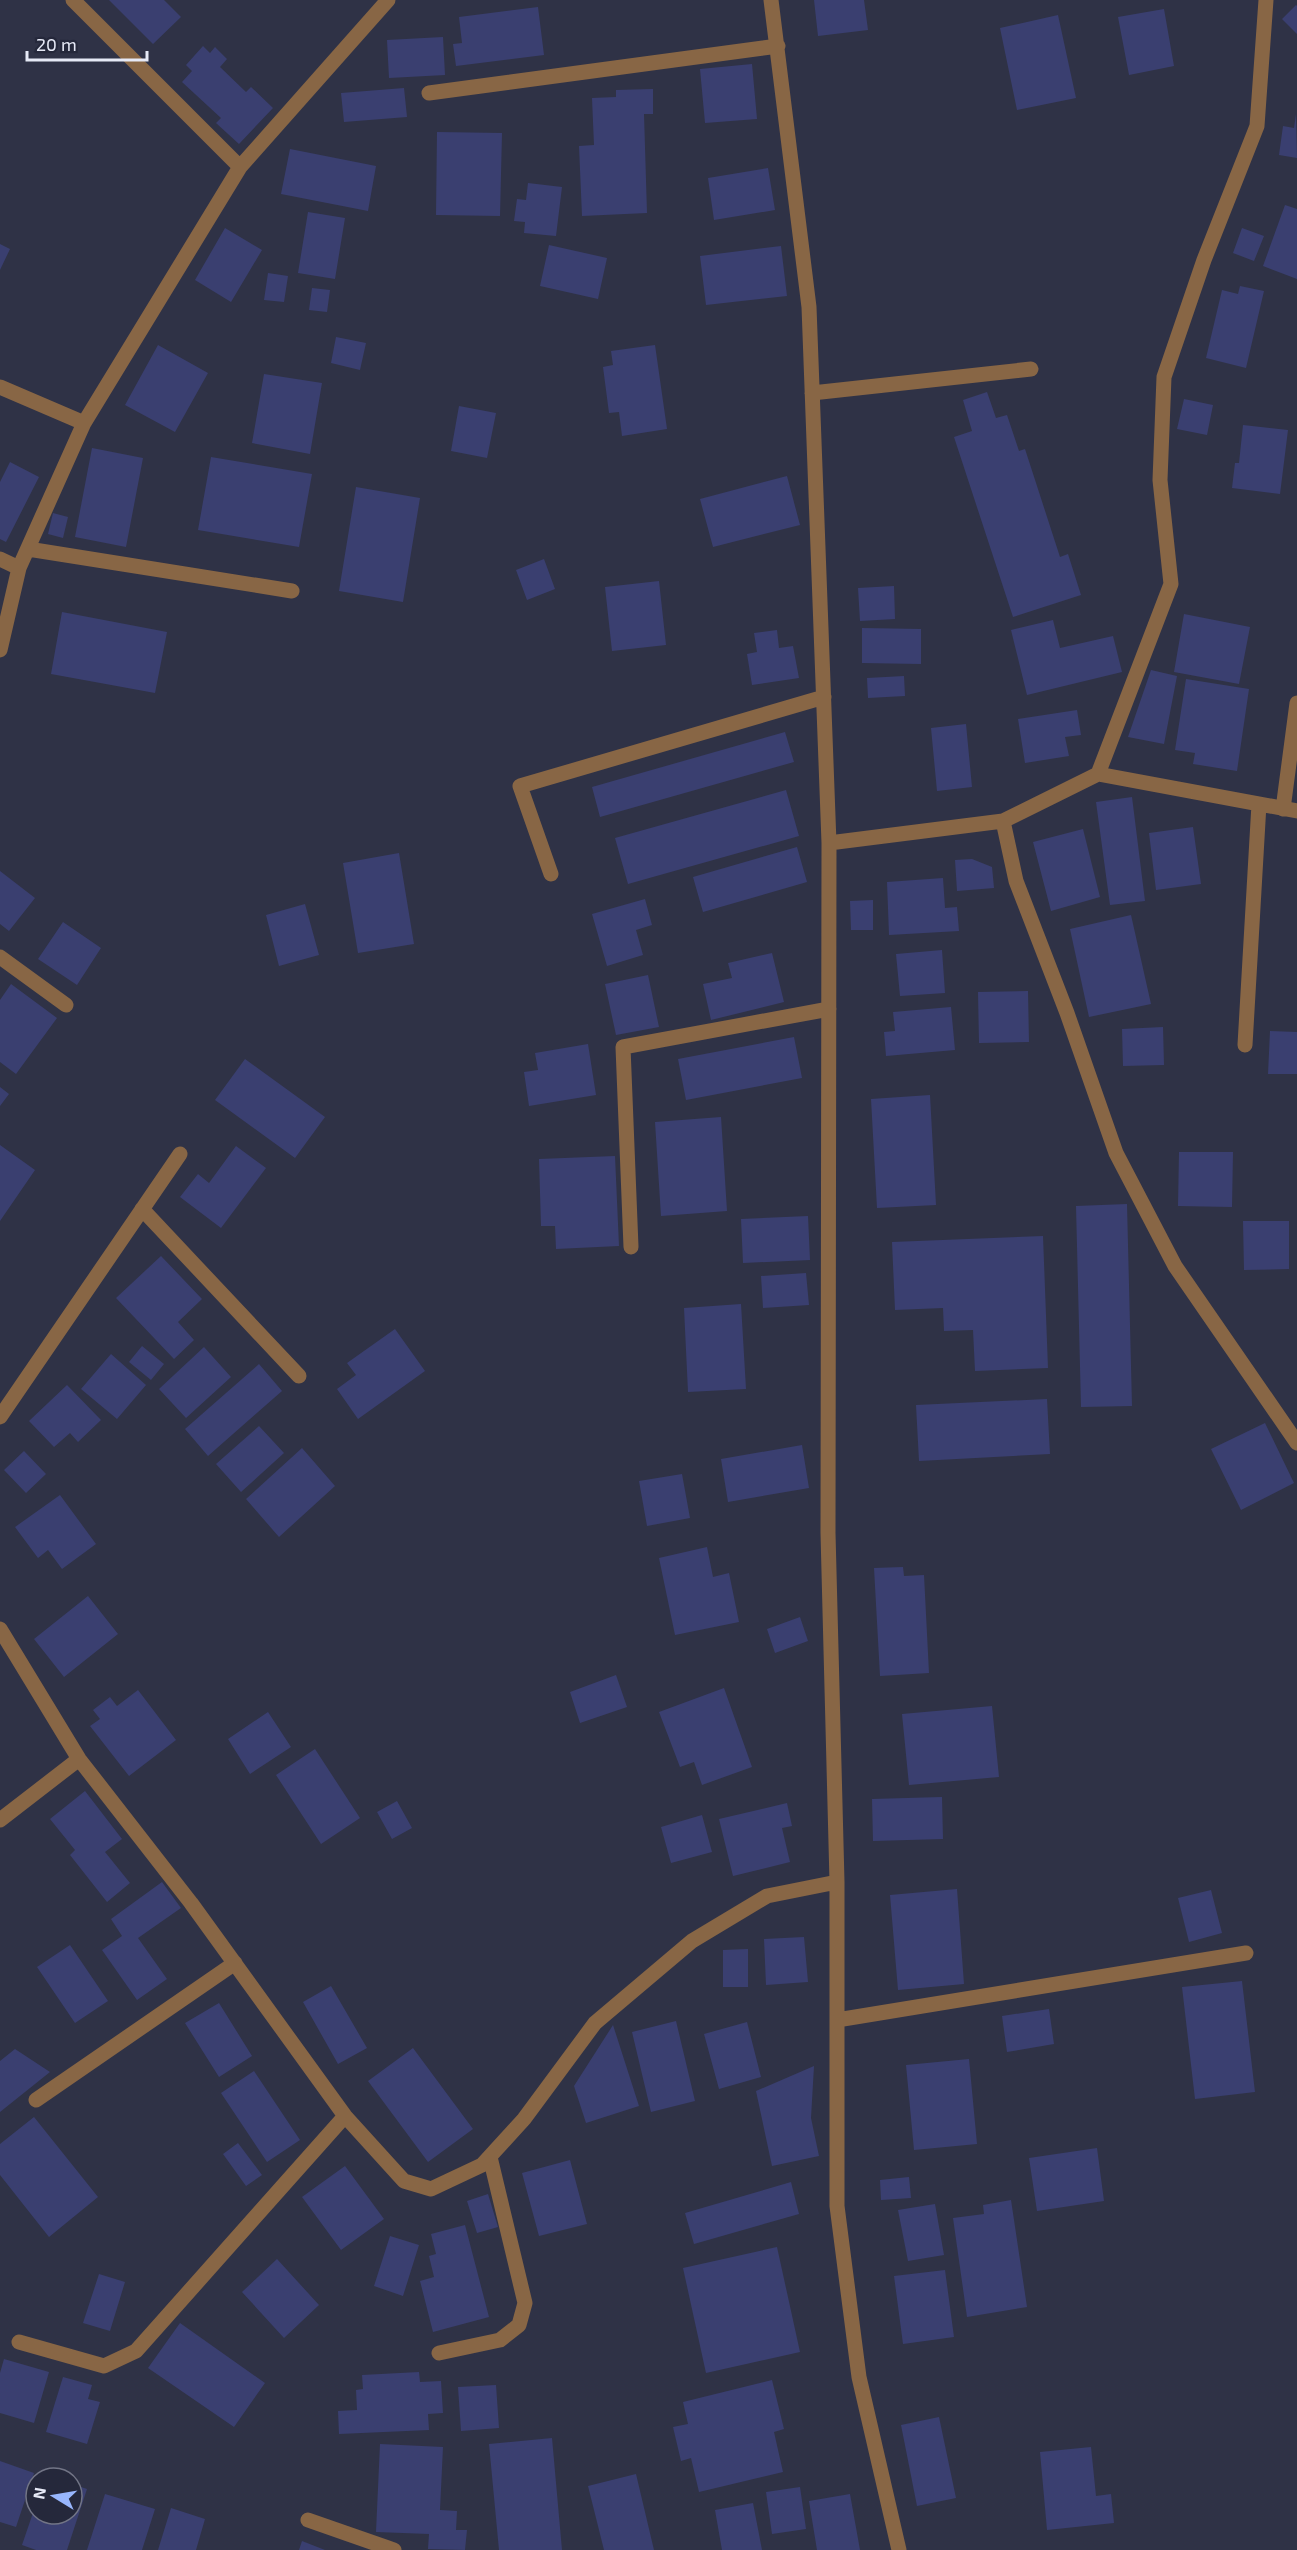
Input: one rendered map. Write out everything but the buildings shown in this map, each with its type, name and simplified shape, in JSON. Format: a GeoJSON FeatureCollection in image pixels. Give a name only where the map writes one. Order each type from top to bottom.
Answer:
{"type":"FeatureCollection","features":[{"type":"Feature","properties":{"kind":"street"},"geometry":{"type":"LineString","coordinates":[[73,0],[240,166]]}},
{"type":"Feature","properties":{"kind":"street"},"geometry":{"type":"LineString","coordinates":[[0,650],[19,568],[84,423],[240,166],[388,0]]}},
{"type":"Feature","properties":{"kind":"street"},"geometry":{"type":"LineString","coordinates":[[771,0],[809,307],[829,843],[828,1533],[837,1882],[837,2206],[859,2377],[899,2550]]}},
{"type":"Feature","properties":{"kind":"street"},"geometry":{"type":"LineString","coordinates":[[1098,774],[1171,584],[1160,480],[1164,377],[1204,260],[1257,126],[1266,0]]}},
{"type":"Feature","properties":{"kind":"street"},"geometry":{"type":"LineString","coordinates":[[429,93],[778,46]]}},
{"type":"Feature","properties":{"kind":"street"},"geometry":{"type":"LineString","coordinates":[[812,393],[1031,369]]}},
{"type":"Feature","properties":{"kind":"street"},"geometry":{"type":"LineString","coordinates":[[0,387],[84,423]]}},
{"type":"Feature","properties":{"kind":"street"},"geometry":{"type":"LineString","coordinates":[[28,549],[292,591]]}},
{"type":"Feature","properties":{"kind":"street"},"geometry":{"type":"LineString","coordinates":[[0,559],[19,568]]}},
{"type":"Feature","properties":{"kind":"street"},"geometry":{"type":"LineString","coordinates":[[550,874],[520,786],[824,697]]}},
{"type":"Feature","properties":{"kind":"street"},"geometry":{"type":"LineString","coordinates":[[829,843],[1003,821],[1098,774],[1290,810],[1297,703]]}},
{"type":"Feature","properties":{"kind":"street"},"geometry":{"type":"LineString","coordinates":[[1245,1045],[1259,804]]}},
{"type":"Feature","properties":{"kind":"street"},"geometry":{"type":"LineString","coordinates":[[1003,821],[1016,881],[1067,1013],[1116,1153],[1175,1266],[1297,1443]]}},
{"type":"Feature","properties":{"kind":"street"},"geometry":{"type":"LineString","coordinates":[[0,957],[66,1005]]}},
{"type":"Feature","properties":{"kind":"street"},"geometry":{"type":"LineString","coordinates":[[631,1247],[623,1047],[829,1010]]}},
{"type":"Feature","properties":{"kind":"street"},"geometry":{"type":"LineString","coordinates":[[0,1416],[180,1154]]}},
{"type":"Feature","properties":{"kind":"street"},"geometry":{"type":"LineString","coordinates":[[142,1209],[299,1376]]}},
{"type":"Feature","properties":{"kind":"street"},"geometry":{"type":"LineString","coordinates":[[0,1629],[79,1759],[191,1903],[345,2116],[404,2181],[431,2189],[482,2165],[524,2119],[594,2023],[692,1941],[767,1896],[837,1882]]}},
{"type":"Feature","properties":{"kind":"street"},"geometry":{"type":"LineString","coordinates":[[0,1820],[79,1759]]}},
{"type":"Feature","properties":{"kind":"street"},"geometry":{"type":"LineString","coordinates":[[837,2020],[1246,1953]]}},
{"type":"Feature","properties":{"kind":"street"},"geometry":{"type":"LineString","coordinates":[[36,2100],[235,1963]]}},
{"type":"Feature","properties":{"kind":"street"},"geometry":{"type":"LineString","coordinates":[[19,2342],[104,2366],[136,2351],[345,2116]]}},
{"type":"Feature","properties":{"kind":"street"},"geometry":{"type":"LineString","coordinates":[[439,2353],[500,2340],[519,2325],[525,2303],[490,2157]]}},
{"type":"Feature","properties":{"kind":"street"},"geometry":{"type":"LineString","coordinates":[[308,2520],[394,2550]]}}]}
